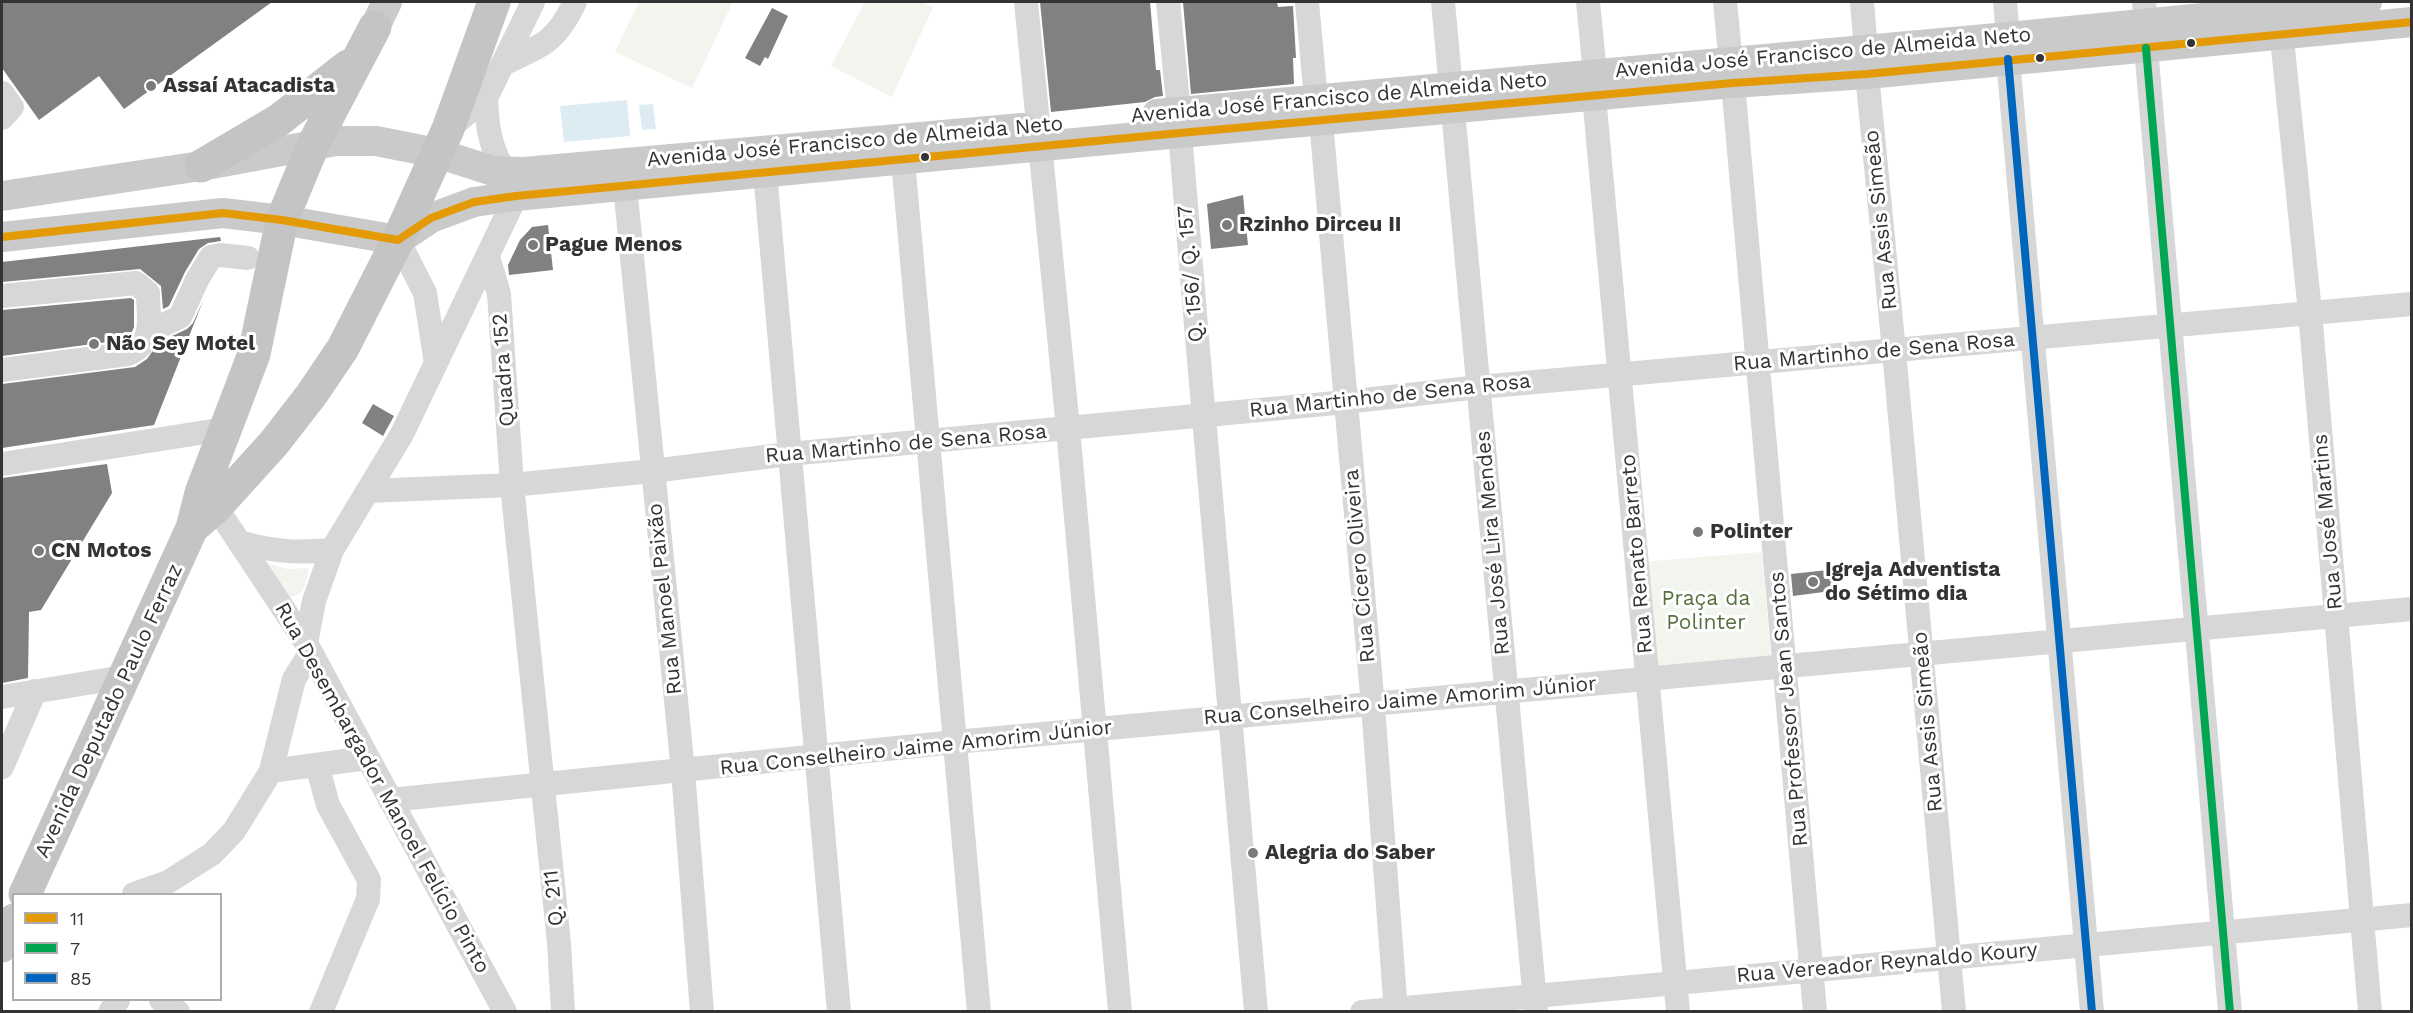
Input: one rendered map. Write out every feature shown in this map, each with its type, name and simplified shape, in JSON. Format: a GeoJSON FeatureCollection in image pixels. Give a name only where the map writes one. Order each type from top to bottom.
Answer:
{"type":"FeatureCollection","features":[{"type":"Feature","properties":{"kind":"highway","name":"Avenida Deputado Paulo Ferraz"},"geometry":{"type":"LineString","coordinates":[[25,893],[124,677],[204,517],[274,443],[312,394],[343,348],[398,240],[443,141],[494,2]]}},
{"type":"Feature","properties":{"kind":"highway","name":"Avenida Deputado Paulo Ferraz"},"geometry":{"type":"LineString","coordinates":[[204,517],[201,493],[254,354],[282,220],[314,143],[375,28]]}},
{"type":"Feature","properties":{"kind":"highway"},"geometry":{"type":"LineString","coordinates":[[201,166],[279,120],[375,28]]}},
{"type":"Feature","properties":{"kind":"main road","name":"Avenida José Francisco de Almeida Neto"},"geometry":{"type":"LineString","coordinates":[[398,240],[431,218],[474,202],[511,184],[1179,122],[1866,62],[2008,48],[2145,24],[2280,15],[2367,2]]}},
{"type":"Feature","properties":{"kind":"main road","name":"Avenida José Francisco de Almeida Neto"},"geometry":{"type":"LineString","coordinates":[[2280,15],[2412,22]]}},
{"type":"Feature","properties":{"kind":"main road","name":"Avenida José Francisco de Almeida Neto"},"geometry":{"type":"LineString","coordinates":[[2,196],[201,166],[314,143],[336,141],[443,141],[511,184],[625,186],[903,160],[1038,136]]}},
{"type":"Feature","properties":{"kind":"main road"},"geometry":{"type":"LineString","coordinates":[[2,237],[210,213],[282,220],[398,240]]}},
{"type":"Feature","properties":{"kind":"street"},"geometry":{"type":"LineString","coordinates":[[443,141],[486,98],[533,2]]}},
{"type":"Feature","properties":{"kind":"street"},"geometry":{"type":"LineString","coordinates":[[505,63],[545,43],[555,35],[563,26],[575,2]]}},
{"type":"Feature","properties":{"kind":"street"},"geometry":{"type":"LineString","coordinates":[[1026,2],[1068,428],[1120,1011]]}},
{"type":"Feature","properties":{"kind":"street","name":"Q. 156/ Q. 157"},"geometry":{"type":"LineString","coordinates":[[1168,2],[1203,415],[1233,717],[1256,1011]]}},
{"type":"Feature","properties":{"kind":"street","name":"Rua Cícero Oliveira"},"geometry":{"type":"LineString","coordinates":[[1307,2],[1319,110],[1373,706],[1396,1010]]}},
{"type":"Feature","properties":{"kind":"street","name":"Rua José Lira Mendes"},"geometry":{"type":"LineString","coordinates":[[1443,2],[1535,1004]]}},
{"type":"Feature","properties":{"kind":"street","name":"Rua Renato Barreto"},"geometry":{"type":"LineString","coordinates":[[1588,2],[1678,1011]]}},
{"type":"Feature","properties":{"kind":"street","name":"Rua Professor Jean Santos"},"geometry":{"type":"LineString","coordinates":[[1725,2],[1815,1011]]}},
{"type":"Feature","properties":{"kind":"street","name":"Rua Assis Simeão"},"geometry":{"type":"LineString","coordinates":[[1862,2],[1954,1011]]}},
{"type":"Feature","properties":{"kind":"street"},"geometry":{"type":"LineString","coordinates":[[2005,2],[2032,338],[2092,1011]]}},
{"type":"Feature","properties":{"kind":"street","name":"Rua José Martins"},"geometry":{"type":"LineString","coordinates":[[2280,15],[2310,312],[2370,1011]]}},
{"type":"Feature","properties":{"kind":"street"},"geometry":{"type":"LineString","coordinates":[[2145,24],[2170,326],[2199,629],[2230,1011]]}},
{"type":"Feature","properties":{"kind":"street"},"geometry":{"type":"LineString","coordinates":[[2,93],[12,107],[2,118]]}},
{"type":"Feature","properties":{"kind":"street"},"geometry":{"type":"LineString","coordinates":[[138,893],[168,882],[212,854],[234,831],[271,771],[294,679],[308,647],[314,601],[332,550],[402,434],[488,257],[511,184],[492,147],[487,129],[486,98]]}},
{"type":"Feature","properties":{"kind":"street"},"geometry":{"type":"LineString","coordinates":[[903,160],[979,1011]]}},
{"type":"Feature","properties":{"kind":"street"},"geometry":{"type":"LineString","coordinates":[[765,172],[839,1011]]}},
{"type":"Feature","properties":{"kind":"street","name":"Rua Manoel Paixão"},"geometry":{"type":"LineString","coordinates":[[625,186],[683,771],[702,1011]]}},
{"type":"Feature","properties":{"kind":"street"},"geometry":{"type":"LineString","coordinates":[[398,240],[425,293],[436,363]]}},
{"type":"Feature","properties":{"kind":"street"},"geometry":{"type":"LineString","coordinates":[[148,332],[180,317],[198,278],[211,257],[221,255],[248,258]]}},
{"type":"Feature","properties":{"kind":"street","name":"Quadra 152"},"geometry":{"type":"LineString","coordinates":[[488,257],[499,294],[512,485],[542,785]]}},
{"type":"Feature","properties":{"kind":"street"},"geometry":{"type":"LineString","coordinates":[[2,296],[136,283],[148,293],[148,332],[143,346],[128,354],[2,370]]}},
{"type":"Feature","properties":{"kind":"street","name":"Rua Martinho de Sena Rosa"},"geometry":{"type":"LineString","coordinates":[[368,491],[512,485],[789,454],[1346,402],[1479,387],[2412,304]]}},
{"type":"Feature","properties":{"kind":"street"},"geometry":{"type":"LineString","coordinates":[[2,464],[225,429]]}},
{"type":"Feature","properties":{"kind":"street","name":"Rua Desembargador Manoel Felício Pinto"},"geometry":{"type":"LineString","coordinates":[[204,517],[239,542],[308,647],[505,1011]]}},
{"type":"Feature","properties":{"kind":"street"},"geometry":{"type":"LineString","coordinates":[[239,542],[269,551],[299,553],[332,550]]}},
{"type":"Feature","properties":{"kind":"street","name":"Rua Conselheiro Jaime Amorim Júnior"},"geometry":{"type":"LineString","coordinates":[[390,800],[955,742],[1373,706],[1648,677],[1785,667],[2412,609]]}},
{"type":"Feature","properties":{"kind":"street"},"geometry":{"type":"LineString","coordinates":[[2,697],[124,677]]}},
{"type":"Feature","properties":{"kind":"street"},"geometry":{"type":"LineString","coordinates":[[2,767],[35,691]]}},
{"type":"Feature","properties":{"kind":"street"},"geometry":{"type":"LineString","coordinates":[[271,771],[367,758]]}},
{"type":"Feature","properties":{"kind":"street"},"geometry":{"type":"LineString","coordinates":[[317,765],[328,806],[339,829],[363,865],[369,880],[368,898],[321,1011]]}},
{"type":"Feature","properties":{"kind":"street","name":"Q. 211"},"geometry":{"type":"LineString","coordinates":[[542,785],[559,943],[563,1011]]}},
{"type":"Feature","properties":{"kind":"street","name":"Rua Vereador Reynaldo Koury"},"geometry":{"type":"LineString","coordinates":[[1362,1011],[1535,1004],[1675,983],[2412,915]]}},
{"type":"Feature","properties":{"kind":"street"},"geometry":{"type":"LineString","coordinates":[[164,1001],[178,1011]]}},
{"type":"Feature","properties":{"kind":"green space"},"geometry":{"type":"Polygon","coordinates":[[[639,2],[733,2],[692,88],[615,52],[639,2]]]}},
{"type":"Feature","properties":{"kind":"green space"},"geometry":{"type":"Polygon","coordinates":[[[865,2],[922,2],[933,7],[892,97],[831,66],[865,2]]]}},
{"type":"Feature","properties":{"kind":"green space","name":"Praça da Polinter"},"geometry":{"type":"Polygon","coordinates":[[[1762,552],[1771,660],[1650,670],[1641,562],[1762,552]]]}},
{"type":"Feature","properties":{"kind":"green space"},"geometry":{"type":"Polygon","coordinates":[[[266,563],[287,569],[309,568],[301,592],[293,597],[287,597],[266,563]]]}},
{"type":"Feature","properties":{"kind":"shaded area"},"geometry":{"type":"Polygon","coordinates":[[[627,100],[630,136],[564,142],[560,106],[627,100]]]}},
{"type":"Feature","properties":{"kind":"shaded area"},"geometry":{"type":"Polygon","coordinates":[[[653,104],[656,129],[642,130],[639,105],[653,104]]]}},
{"type":"Feature","properties":{"kind":"building"},"geometry":{"type":"Polygon","coordinates":[[[2,2],[272,2],[124,109],[99,76],[39,120],[2,68],[2,2]]]}},
{"type":"Feature","properties":{"kind":"building"},"geometry":{"type":"Polygon","coordinates":[[[1040,2],[1150,2],[1156,70],[1160,70],[1163,96],[1145,102],[1051,112],[1040,2]]]}},
{"type":"Feature","properties":{"kind":"building"},"geometry":{"type":"Polygon","coordinates":[[[1183,2],[1277,2],[1278,7],[1293,6],[1296,58],[1293,58],[1294,84],[1191,94],[1183,2]]]}},
{"type":"Feature","properties":{"kind":"building"},"geometry":{"type":"Polygon","coordinates":[[[772,8],[788,16],[768,59],[765,57],[760,66],[745,58],[772,8]]]}},
{"type":"Feature","properties":{"kind":"building","name":"Rzinho Dirceu II"},"geometry":{"type":"Polygon","coordinates":[[[1243,195],[1248,245],[1211,249],[1207,204],[1243,195]]]}},
{"type":"Feature","properties":{"kind":"building","name":"Pague Menos"},"geometry":{"type":"Polygon","coordinates":[[[548,225],[553,270],[509,275],[508,265],[520,240],[532,227],[548,225]]]}},
{"type":"Feature","properties":{"kind":"building"},"geometry":{"type":"Polygon","coordinates":[[[220,237],[221,241],[208,243],[199,249],[169,306],[163,309],[161,286],[140,269],[2,282],[2,262],[220,237]]]}},
{"type":"Feature","properties":{"kind":"building"},"geometry":{"type":"Polygon","coordinates":[[[131,298],[134,300],[134,327],[131,334],[123,340],[2,356],[2,310],[131,298]]]}},
{"type":"Feature","properties":{"kind":"building"},"geometry":{"type":"Polygon","coordinates":[[[203,301],[154,425],[2,448],[2,384],[135,367],[147,359],[159,342],[187,329],[193,323],[203,301]]]}},
{"type":"Feature","properties":{"kind":"building"},"geometry":{"type":"Polygon","coordinates":[[[373,404],[394,416],[383,436],[362,423],[373,404]]]}},
{"type":"Feature","properties":{"kind":"building","name":"CN Motos"},"geometry":{"type":"Polygon","coordinates":[[[107,464],[112,493],[41,610],[29,612],[28,678],[2,683],[2,478],[107,464]]]}},
{"type":"Feature","properties":{"kind":"building","name":"Igreja Adventista do Sétimo dia"},"geometry":{"type":"Polygon","coordinates":[[[1837,569],[1839,590],[1793,596],[1791,574],[1837,569]]]}},
{"type":"Feature","properties":{"kind":"transit line","name":"11"},"geometry":{"type":"LineString","coordinates":[[2,237],[223,213],[282,220],[398,240],[431,218],[474,202],[516,196],[1180,133],[1733,83],[1867,74],[2412,22]]}},
{"type":"Feature","properties":{"kind":"transit line","name":"7"},"geometry":{"type":"LineString","coordinates":[[2146,48],[2230,1012]]}},
{"type":"Feature","properties":{"kind":"transit line","name":"85"},"geometry":{"type":"LineString","coordinates":[[2008,59],[2092,1012]]}},
{"type":"Feature","properties":{"kind":"place","name":"Assaí Atacadista"},"geometry":{"type":"Point","coordinates":[151,86]}},
{"type":"Feature","properties":{"kind":"place","name":"Rzinho Dirceu II"},"geometry":{"type":"Point","coordinates":[1227,225]}},
{"type":"Feature","properties":{"kind":"place","name":"Pague Menos"},"geometry":{"type":"Point","coordinates":[533,245]}},
{"type":"Feature","properties":{"kind":"place","name":"Não Sey Motel"},"geometry":{"type":"Point","coordinates":[94,344]}},
{"type":"Feature","properties":{"kind":"place","name":"Polinter"},"geometry":{"type":"Point","coordinates":[1698,532]}},
{"type":"Feature","properties":{"kind":"place","name":"CN Motos"},"geometry":{"type":"Point","coordinates":[39,551]}},
{"type":"Feature","properties":{"kind":"place","name":"Igreja Adventista do Sétimo dia"},"geometry":{"type":"Point","coordinates":[1813,582]}},
{"type":"Feature","properties":{"kind":"place","name":"Alegria do Saber"},"geometry":{"type":"Point","coordinates":[1253,853]}}]}
